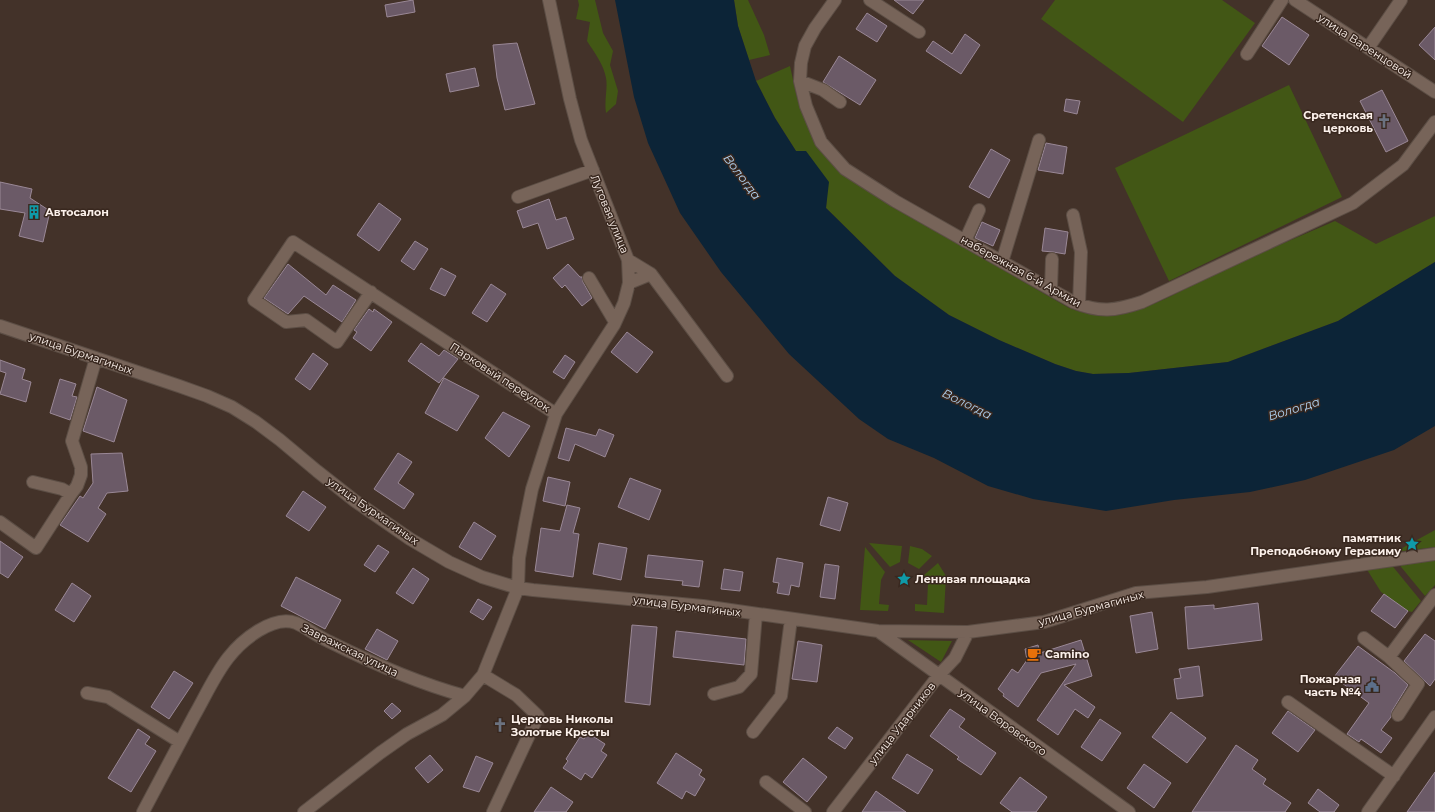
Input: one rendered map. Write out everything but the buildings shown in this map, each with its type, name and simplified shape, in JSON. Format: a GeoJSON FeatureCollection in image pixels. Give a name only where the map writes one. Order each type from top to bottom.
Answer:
{"type":"FeatureCollection","features":[{"type":"Feature","properties":{"kind":"street","name":"Луговая улица"},"geometry":{"type":"LineString","coordinates":[[549,0],[570,99],[581,140],[628,260],[629,283],[624,303],[615,322],[598,352],[574,385],[556,414]]}},
{"type":"Feature","properties":{"kind":"street","name":"набережная 6-й Армии"},"geometry":{"type":"LineString","coordinates":[[835,0],[815,28],[805,46],[801,63],[800,81],[806,106],[821,142],[845,169],[895,201],[1002,262],[1086,307],[1103,310],[1122,308],[1142,302],[1353,203],[1403,166],[1435,122]]}},
{"type":"Feature","properties":{"kind":"street"},"geometry":{"type":"LineString","coordinates":[[870,0],[919,32]]}},
{"type":"Feature","properties":{"kind":"street"},"geometry":{"type":"LineString","coordinates":[[1247,54],[1282,0]]}},
{"type":"Feature","properties":{"kind":"street","name":"улица Варенцовой"},"geometry":{"type":"LineString","coordinates":[[1295,0],[1435,92]]}},
{"type":"Feature","properties":{"kind":"street"},"geometry":{"type":"LineString","coordinates":[[1368,48],[1401,0]]}},
{"type":"Feature","properties":{"kind":"street"},"geometry":{"type":"LineString","coordinates":[[800,81],[823,90],[840,102]]}},
{"type":"Feature","properties":{"kind":"street"},"geometry":{"type":"LineString","coordinates":[[1002,262],[1039,140]]}},
{"type":"Feature","properties":{"kind":"street"},"geometry":{"type":"LineString","coordinates":[[518,197],[593,170]]}},
{"type":"Feature","properties":{"kind":"street"},"geometry":{"type":"LineString","coordinates":[[965,241],[979,210]]}},
{"type":"Feature","properties":{"kind":"street"},"geometry":{"type":"LineString","coordinates":[[1073,215],[1081,252],[1079,304]]}},
{"type":"Feature","properties":{"kind":"street","name":"Парковый переулок"},"geometry":{"type":"LineString","coordinates":[[371,292],[337,342],[306,320],[286,322],[254,300],[293,242],[371,292],[556,414],[532,489],[519,558],[518,588]]}},
{"type":"Feature","properties":{"kind":"street"},"geometry":{"type":"LineString","coordinates":[[1051,289],[1052,259]]}},
{"type":"Feature","properties":{"kind":"street"},"geometry":{"type":"LineString","coordinates":[[628,260],[651,274],[727,376]]}},
{"type":"Feature","properties":{"kind":"street"},"geometry":{"type":"LineString","coordinates":[[629,283],[651,274]]}},
{"type":"Feature","properties":{"kind":"street"},"geometry":{"type":"LineString","coordinates":[[589,278],[615,322]]}},
{"type":"Feature","properties":{"kind":"street","name":"улица Бурмагиных"},"geometry":{"type":"LineString","coordinates":[[0,326],[200,393],[232,408],[256,422],[355,501],[410,539],[449,562],[482,577],[518,588],[703,606],[878,631],[968,632],[1044,622],[1136,593],[1207,588],[1435,554]]}},
{"type":"Feature","properties":{"kind":"street"},"geometry":{"type":"LineString","coordinates":[[0,522],[36,548],[77,486],[81,475],[81,468],[72,441],[96,358]]}},
{"type":"Feature","properties":{"kind":"street"},"geometry":{"type":"LineString","coordinates":[[33,482],[62,489],[71,494]]}},
{"type":"Feature","properties":{"kind":"street"},"geometry":{"type":"LineString","coordinates":[[304,812],[380,753],[407,734],[442,715],[465,696],[483,675],[518,588]]}},
{"type":"Feature","properties":{"kind":"street"},"geometry":{"type":"LineString","coordinates":[[1389,657],[1435,595]]}},
{"type":"Feature","properties":{"kind":"street"},"geometry":{"type":"LineString","coordinates":[[714,694],[739,687],[751,674],[756,614]]}},
{"type":"Feature","properties":{"kind":"street"},"geometry":{"type":"LineString","coordinates":[[753,732],[781,696],[791,619]]}},
{"type":"Feature","properties":{"kind":"street","name":"Завражская улица"},"geometry":{"type":"LineString","coordinates":[[143,812],[211,684],[228,658],[245,640],[264,627],[281,621],[295,623],[328,641],[408,678],[434,688],[465,696]]}},
{"type":"Feature","properties":{"kind":"street","name":"улица Воровского"},"geometry":{"type":"LineString","coordinates":[[878,631],[1129,812]]}},
{"type":"Feature","properties":{"kind":"street","name":"улица Ударников"},"geometry":{"type":"LineString","coordinates":[[833,812],[939,675],[955,658],[968,632]]}},
{"type":"Feature","properties":{"kind":"street"},"geometry":{"type":"LineString","coordinates":[[1364,638],[1389,657],[1418,684],[1398,715]]}},
{"type":"Feature","properties":{"kind":"street"},"geometry":{"type":"LineString","coordinates":[[483,675],[516,695],[538,716],[493,812]]}},
{"type":"Feature","properties":{"kind":"street"},"geometry":{"type":"LineString","coordinates":[[87,694],[108,697],[180,742]]}},
{"type":"Feature","properties":{"kind":"street"},"geometry":{"type":"LineString","coordinates":[[1288,702],[1394,776]]}},
{"type":"Feature","properties":{"kind":"street"},"geometry":{"type":"LineString","coordinates":[[1368,812],[1435,717]]}},
{"type":"Feature","properties":{"kind":"street"},"geometry":{"type":"LineString","coordinates":[[766,782],[805,812]]}},
{"type":"Feature","properties":{"kind":"green space"},"geometry":{"type":"Polygon","coordinates":[[[578,0],[595,0],[603,33],[613,51],[610,65],[618,91],[616,104],[606,113],[605,73],[587,41],[590,22],[576,19],[579,5],[578,0]]]}},
{"type":"Feature","properties":{"kind":"green space"},"geometry":{"type":"Polygon","coordinates":[[[734,0],[748,0],[764,35],[770,55],[749,60],[738,26],[734,0]]]}},
{"type":"Feature","properties":{"kind":"green space"},"geometry":{"type":"Polygon","coordinates":[[[1055,0],[1222,0],[1255,23],[1183,122],[1041,19],[1055,0]]]}},
{"type":"Feature","properties":{"kind":"green space"},"geometry":{"type":"Polygon","coordinates":[[[790,66],[797,98],[806,122],[817,143],[892,206],[1069,308],[1081,312],[1111,316],[1128,313],[1152,305],[1242,262],[1335,221],[1376,244],[1435,216],[1435,262],[1338,321],[1228,362],[1129,373],[1093,374],[1076,371],[1055,364],[999,340],[949,315],[895,276],[826,208],[828,182],[796,151],[775,118],[756,81],[790,66]]]}},
{"type":"Feature","properties":{"kind":"green space"},"geometry":{"type":"Polygon","coordinates":[[[1289,85],[1342,197],[1169,281],[1115,168],[1289,85]]]}},
{"type":"Feature","properties":{"kind":"green space"},"geometry":{"type":"Polygon","coordinates":[[[1435,530],[1435,547],[1395,552],[1435,530]]]}},
{"type":"Feature","properties":{"kind":"green space"},"geometry":{"type":"Polygon","coordinates":[[[869,543],[902,546],[900,562],[890,567],[869,543]]]}},
{"type":"Feature","properties":{"kind":"green space"},"geometry":{"type":"Polygon","coordinates":[[[910,546],[922,549],[932,556],[919,569],[908,563],[910,546]]]}},
{"type":"Feature","properties":{"kind":"green space"},"geometry":{"type":"Polygon","coordinates":[[[865,547],[885,572],[881,580],[879,604],[889,605],[888,611],[860,610],[865,547]]]}},
{"type":"Feature","properties":{"kind":"green space"},"geometry":{"type":"Polygon","coordinates":[[[1435,559],[1435,585],[1425,596],[1397,562],[1435,559]]]}},
{"type":"Feature","properties":{"kind":"green space"},"geometry":{"type":"Polygon","coordinates":[[[938,563],[946,576],[944,613],[915,611],[915,604],[927,605],[928,583],[924,575],[938,563]]]}},
{"type":"Feature","properties":{"kind":"green space"},"geometry":{"type":"Polygon","coordinates":[[[1390,563],[1421,601],[1412,612],[1408,611],[1381,592],[1366,568],[1390,563]]]}},
{"type":"Feature","properties":{"kind":"green space"},"geometry":{"type":"Polygon","coordinates":[[[908,640],[952,641],[941,662],[908,640]]]}},
{"type":"Feature","properties":{"kind":"water","name":"Вологда"},"geometry":{"type":"Polygon","coordinates":[[[615,0],[734,0],[738,26],[756,81],[775,118],[796,151],[806,151],[829,182],[826,208],[895,276],[949,315],[999,340],[1055,364],[1076,371],[1093,374],[1129,373],[1228,362],[1338,321],[1435,262],[1435,426],[1394,450],[1305,480],[1250,492],[1174,500],[1106,511],[1033,499],[988,486],[934,458],[888,439],[859,419],[789,354],[721,272],[680,213],[648,143],[634,97],[615,0]]]}},
{"type":"Feature","properties":{"kind":"place","name":"Сретенская церковь"},"geometry":{"type":"Point","coordinates":[1384,121]}},
{"type":"Feature","properties":{"kind":"place","name":"Автосалон"},"geometry":{"type":"Point","coordinates":[34,212]}},
{"type":"Feature","properties":{"kind":"place","name":"памятник Преподобному Герасиму"},"geometry":{"type":"Point","coordinates":[1412,544]}},
{"type":"Feature","properties":{"kind":"place","name":"Ленивая площадка"},"geometry":{"type":"Point","coordinates":[904,579]}},
{"type":"Feature","properties":{"kind":"place","name":"Camino"},"geometry":{"type":"Point","coordinates":[1034,654]}},
{"type":"Feature","properties":{"kind":"place","name":"Пожарная часть №4"},"geometry":{"type":"Point","coordinates":[1372,685]}},
{"type":"Feature","properties":{"kind":"place","name":"Церковь Николы Золотые Кресты"},"geometry":{"type":"Point","coordinates":[500,725]}}]}
